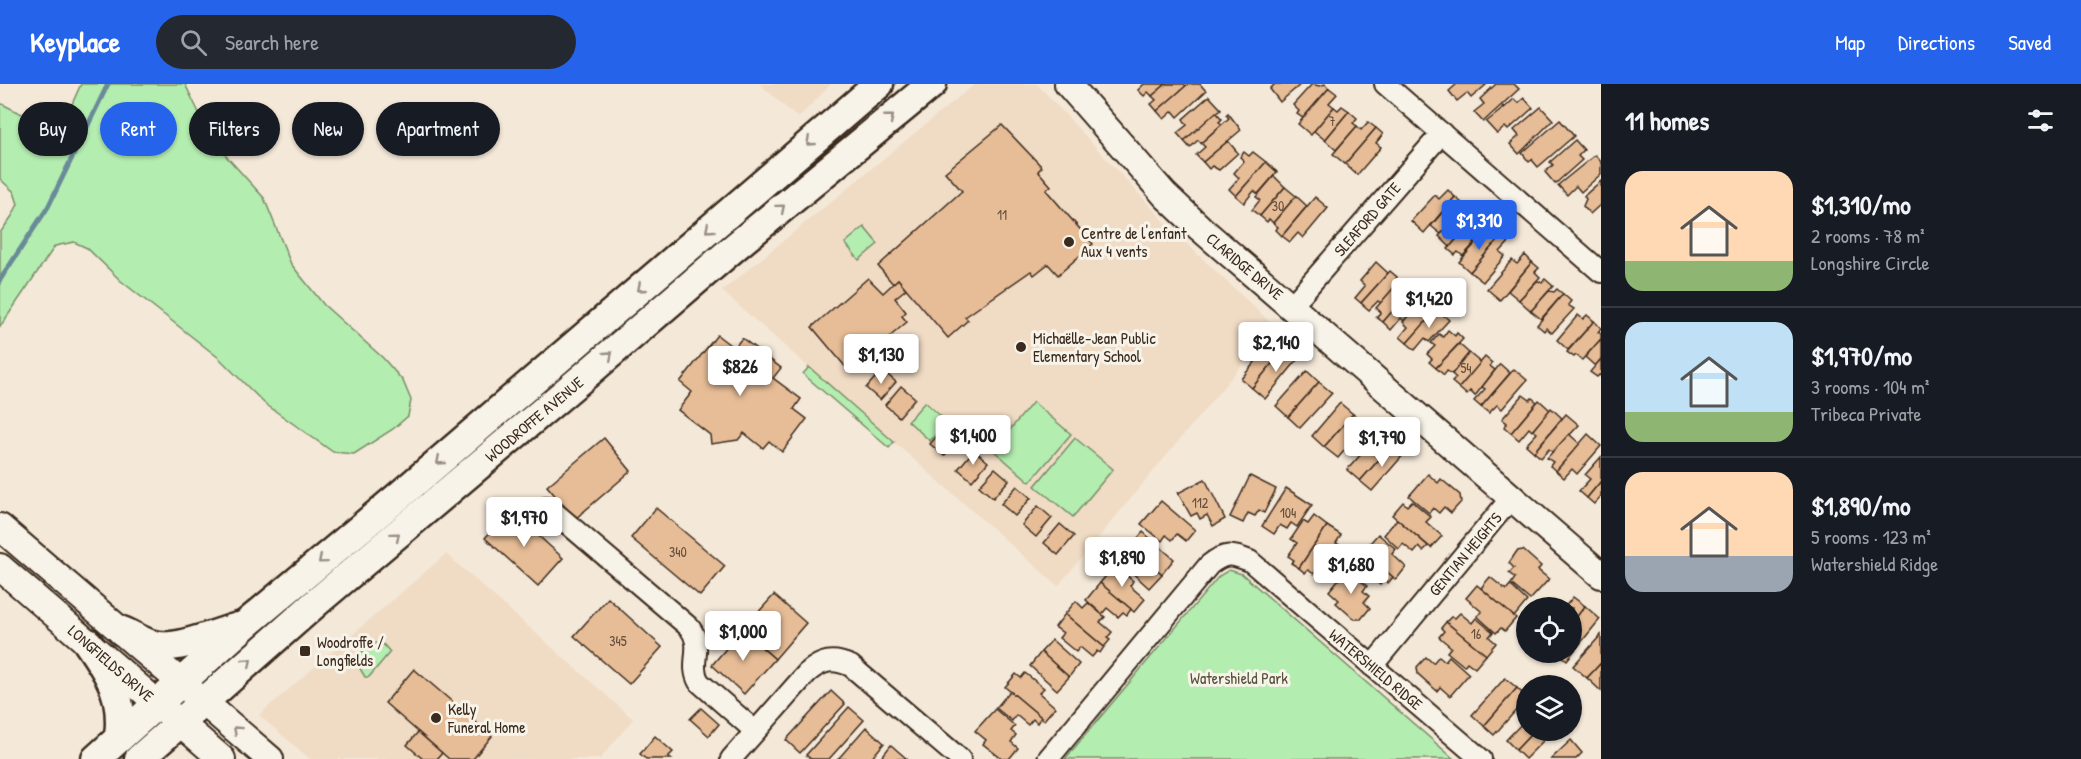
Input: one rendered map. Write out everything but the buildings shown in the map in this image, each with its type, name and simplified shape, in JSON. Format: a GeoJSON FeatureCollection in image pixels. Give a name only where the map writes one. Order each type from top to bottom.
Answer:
{"type":"FeatureCollection","features":[{"type":"Feature","properties":{"kind":"main road","name":"WOODROFFE AVENUE"},"geometry":{"type":"LineString","coordinates":[[96,759],[245,625],[399,496],[879,84]]}},
{"type":"Feature","properties":{"kind":"main road","name":"WOODROFFE AVENUE"},"geometry":{"type":"LineString","coordinates":[[139,759],[318,601],[736,246],[932,84]]}},
{"type":"Feature","properties":{"kind":"main road"},"geometry":{"type":"LineString","coordinates":[[122,631],[153,645],[166,646],[178,645],[245,625]]}},
{"type":"Feature","properties":{"kind":"main road"},"geometry":{"type":"LineString","coordinates":[[88,643],[106,667],[117,691],[121,713],[119,738]]}},
{"type":"Feature","properties":{"kind":"street","name":"CLARIDGE DRIVE"},"geometry":{"type":"LineString","coordinates":[[1068,84],[1165,195],[1200,228],[1292,305],[1601,575]]}},
{"type":"Feature","properties":{"kind":"street"},"geometry":{"type":"LineString","coordinates":[[1385,84],[1601,272]]}},
{"type":"Feature","properties":{"kind":"street","name":"SLEAFORD GATE"},"geometry":{"type":"LineString","coordinates":[[1292,305],[1442,133]]}},
{"type":"Feature","properties":{"kind":"street","name":"GENTIAN HEIGHTS"},"geometry":{"type":"LineString","coordinates":[[1372,666],[1512,497]]}},
{"type":"Feature","properties":{"kind":"street"},"geometry":{"type":"LineString","coordinates":[[549,507],[689,627],[697,643],[695,671],[697,678],[755,731]]}},
{"type":"Feature","properties":{"kind":"street","name":"LONGFIELDS DRIVE"},"geometry":{"type":"LineString","coordinates":[[0,527],[122,631],[170,692],[179,723],[222,759]]}},
{"type":"Feature","properties":{"kind":"street","name":"LONGFIELDS DRIVE"},"geometry":{"type":"LineString","coordinates":[[0,547],[170,692]]}},
{"type":"Feature","properties":{"kind":"street","name":"WATERSHIELD RIDGE"},"geometry":{"type":"LineString","coordinates":[[1048,759],[1209,565],[1219,557],[1234,555],[1250,561],[1481,759]]}},
{"type":"Feature","properties":{"kind":"street","name":"LONGFIELDS DRIVE"},"geometry":{"type":"LineString","coordinates":[[0,567],[88,643],[170,692],[204,700],[270,759]]}},
{"type":"Feature","properties":{"kind":"street"},"geometry":{"type":"LineString","coordinates":[[731,759],[814,666],[826,661],[839,660],[851,666],[960,759]]}},
{"type":"Feature","properties":{"kind":"shaded area"},"geometry":{"type":"Polygon","coordinates":[[[760,84],[831,84],[798,118],[760,84]]]}},
{"type":"Feature","properties":{"kind":"shaded area","name":"Michaëlle-Jean Public Elementary School"},"geometry":{"type":"Polygon","coordinates":[[[975,84],[1037,84],[1175,233],[1274,326],[1058,586],[722,291],[975,84]]]}},
{"type":"Feature","properties":{"kind":"shaded area"},"geometry":{"type":"Polygon","coordinates":[[[446,554],[633,719],[600,759],[310,759],[259,715],[446,554]]]}},
{"type":"Feature","properties":{"kind":"green space"},"geometry":{"type":"Polygon","coordinates":[[[81,84],[185,84],[194,102],[189,102],[189,156],[226,156],[264,198],[291,264],[324,305],[383,358],[403,381],[411,400],[408,416],[393,429],[354,454],[333,452],[264,403],[219,358],[121,281],[87,248],[74,242],[55,246],[0,327],[0,233],[18,204],[14,192],[0,179],[0,103],[18,112],[18,156],[88,156],[88,102],[73,102],[81,84]]]}},
{"type":"Feature","properties":{"kind":"green space"},"geometry":{"type":"Polygon","coordinates":[[[864,227],[878,244],[859,260],[845,243],[864,227]]]}},
{"type":"Feature","properties":{"kind":"green space"},"geometry":{"type":"Polygon","coordinates":[[[809,367],[894,442],[889,448],[803,374],[809,367]]]}},
{"type":"Feature","properties":{"kind":"green space"},"geometry":{"type":"Polygon","coordinates":[[[925,402],[947,422],[930,441],[908,421],[925,402]]]}},
{"type":"Feature","properties":{"kind":"green space"},"geometry":{"type":"Polygon","coordinates":[[[1033,402],[1071,434],[1030,482],[993,450],[1033,402]]]}},
{"type":"Feature","properties":{"kind":"green space"},"geometry":{"type":"Polygon","coordinates":[[[1075,438],[1113,469],[1073,517],[1035,486],[1075,438]]]}},
{"type":"Feature","properties":{"kind":"green space","name":"Watershield Park"},"geometry":{"type":"Polygon","coordinates":[[[1229,570],[1242,574],[1454,759],[1065,759],[1219,576],[1229,570]]]}},
{"type":"Feature","properties":{"kind":"green space"},"geometry":{"type":"Polygon","coordinates":[[[377,643],[384,645],[390,652],[369,677],[365,677],[359,667],[359,655],[370,645],[377,643]]]}},
{"type":"Feature","properties":{"kind":"waterway"},"geometry":{"type":"LineString","coordinates":[[0,280],[48,207],[108,84]]}},
{"type":"Feature","properties":{"kind":"place","name":"Centre de l'enfant Aux 4 vents"},"geometry":{"type":"Point","coordinates":[1069,242]}},
{"type":"Feature","properties":{"kind":"place","name":"Michaëlle-Jean Public Elementary School"},"geometry":{"type":"Point","coordinates":[1021,347]}},
{"type":"Feature","properties":{"kind":"place","name":"Woodroffe / Longfields"},"geometry":{"type":"Point","coordinates":[305,651]}},
{"type":"Feature","properties":{"kind":"place","name":"Kelly Funeral Home"},"geometry":{"type":"Point","coordinates":[436,718]}}]}
